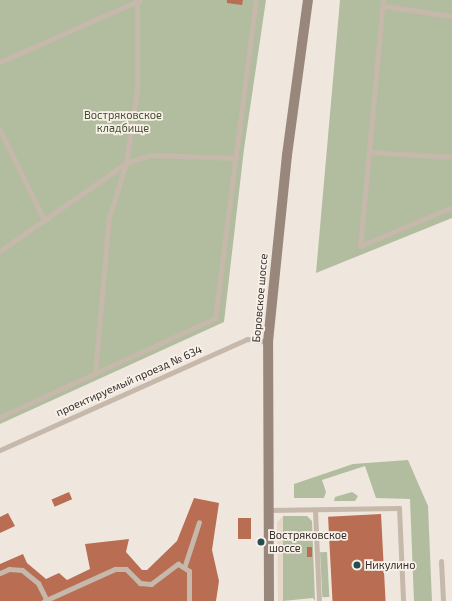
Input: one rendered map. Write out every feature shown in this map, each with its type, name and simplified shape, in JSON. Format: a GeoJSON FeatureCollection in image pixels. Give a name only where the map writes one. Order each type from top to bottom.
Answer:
{"type":"FeatureCollection","features":[{"type":"Feature","properties":{"kind":"street","name":"Боровское шоссе"},"geometry":{"type":"LineString","coordinates":[[270,601],[268,510],[268,342],[287,155],[308,0]]}},
{"type":"Feature","properties":{"kind":"lane"},"geometry":{"type":"LineString","coordinates":[[0,417],[215,318],[256,0]]}},
{"type":"Feature","properties":{"kind":"lane"},"geometry":{"type":"LineString","coordinates":[[383,0],[360,246],[452,208]]}},
{"type":"Feature","properties":{"kind":"lane"},"geometry":{"type":"LineString","coordinates":[[0,62],[139,1],[137,91],[126,163],[109,217],[95,374]]}},
{"type":"Feature","properties":{"kind":"lane"},"geometry":{"type":"LineString","coordinates":[[383,6],[452,16]]}},
{"type":"Feature","properties":{"kind":"lane"},"geometry":{"type":"LineString","coordinates":[[0,130],[44,220]]}},
{"type":"Feature","properties":{"kind":"lane"},"geometry":{"type":"LineString","coordinates":[[369,152],[452,157]]}},
{"type":"Feature","properties":{"kind":"lane"},"geometry":{"type":"LineString","coordinates":[[0,251],[126,163],[151,155],[236,158]]}},
{"type":"Feature","properties":{"kind":"lane","name":"проектируемый проезд № 634"},"geometry":{"type":"LineString","coordinates":[[0,450],[247,339],[268,342]]}},
{"type":"Feature","properties":{"kind":"lane"},"geometry":{"type":"LineString","coordinates":[[268,510],[399,508],[403,601]]}},
{"type":"Feature","properties":{"kind":"lane"},"geometry":{"type":"LineString","coordinates":[[315,510],[319,601]]}},
{"type":"Feature","properties":{"kind":"lane"},"geometry":{"type":"LineString","coordinates":[[185,565],[199,522]]}},
{"type":"Feature","properties":{"kind":"lane"},"geometry":{"type":"LineString","coordinates":[[441,561],[443,601]]}},
{"type":"Feature","properties":{"kind":"lane"},"geometry":{"type":"LineString","coordinates":[[0,573],[14,569],[26,572],[38,583],[45,600],[115,569],[126,569],[148,585],[175,564],[185,565]]}},
{"type":"Feature","properties":{"kind":"lane"},"geometry":{"type":"LineString","coordinates":[[185,565],[189,571],[189,601]]}},
{"type":"Feature","properties":{"kind":"green space","name":"Востряковское кладбище"},"geometry":{"type":"Polygon","coordinates":[[[0,0],[266,0],[244,149],[224,322],[0,424],[0,0]]]}},
{"type":"Feature","properties":{"kind":"green space"},"geometry":{"type":"Polygon","coordinates":[[[340,0],[452,0],[452,218],[316,273],[340,0]]]}},
{"type":"Feature","properties":{"kind":"green space"},"geometry":{"type":"Polygon","coordinates":[[[408,460],[428,506],[432,601],[414,601],[410,499],[376,498],[365,466],[322,480],[326,492],[324,498],[294,498],[294,484],[353,464],[408,460]]]}},
{"type":"Feature","properties":{"kind":"green space"},"geometry":{"type":"Polygon","coordinates":[[[352,492],[358,496],[355,501],[334,501],[335,497],[352,492]]]}},
{"type":"Feature","properties":{"kind":"green space"},"geometry":{"type":"Polygon","coordinates":[[[283,516],[307,516],[312,521],[315,601],[313,598],[283,601],[283,516]]]}},
{"type":"Feature","properties":{"kind":"green space"},"geometry":{"type":"Polygon","coordinates":[[[320,552],[327,552],[329,597],[322,597],[320,552]]]}},
{"type":"Feature","properties":{"kind":"shaded area"},"geometry":{"type":"Polygon","coordinates":[[[283,516],[283,601],[278,601],[277,522],[283,516]]]}},
{"type":"Feature","properties":{"kind":"building"},"geometry":{"type":"Polygon","coordinates":[[[227,0],[243,0],[242,5],[227,3],[227,0]]]}},
{"type":"Feature","properties":{"kind":"building"},"geometry":{"type":"Polygon","coordinates":[[[69,492],[72,499],[55,507],[52,499],[69,492]]]}},
{"type":"Feature","properties":{"kind":"building"},"geometry":{"type":"Polygon","coordinates":[[[194,498],[219,503],[212,550],[219,581],[216,601],[0,601],[0,564],[23,554],[27,563],[46,579],[59,573],[67,580],[90,569],[85,544],[129,539],[126,552],[142,570],[147,570],[177,541],[194,498]]]}},
{"type":"Feature","properties":{"kind":"building"},"geometry":{"type":"Polygon","coordinates":[[[8,513],[15,526],[0,533],[0,517],[8,513]]]}},
{"type":"Feature","properties":{"kind":"building","name":"Никулино"},"geometry":{"type":"Polygon","coordinates":[[[381,514],[386,601],[332,601],[328,517],[381,514]]]}},
{"type":"Feature","properties":{"kind":"building"},"geometry":{"type":"Polygon","coordinates":[[[238,518],[251,518],[251,539],[238,539],[238,518]]]}},
{"type":"Feature","properties":{"kind":"building"},"geometry":{"type":"Polygon","coordinates":[[[307,547],[312,547],[312,557],[307,557],[307,547]]]}},
{"type":"Feature","properties":{"kind":"place","name":"Востряковское шоссе"},"geometry":{"type":"Point","coordinates":[261,542]}},
{"type":"Feature","properties":{"kind":"place","name":"Никулино"},"geometry":{"type":"Point","coordinates":[357,565]}}]}
